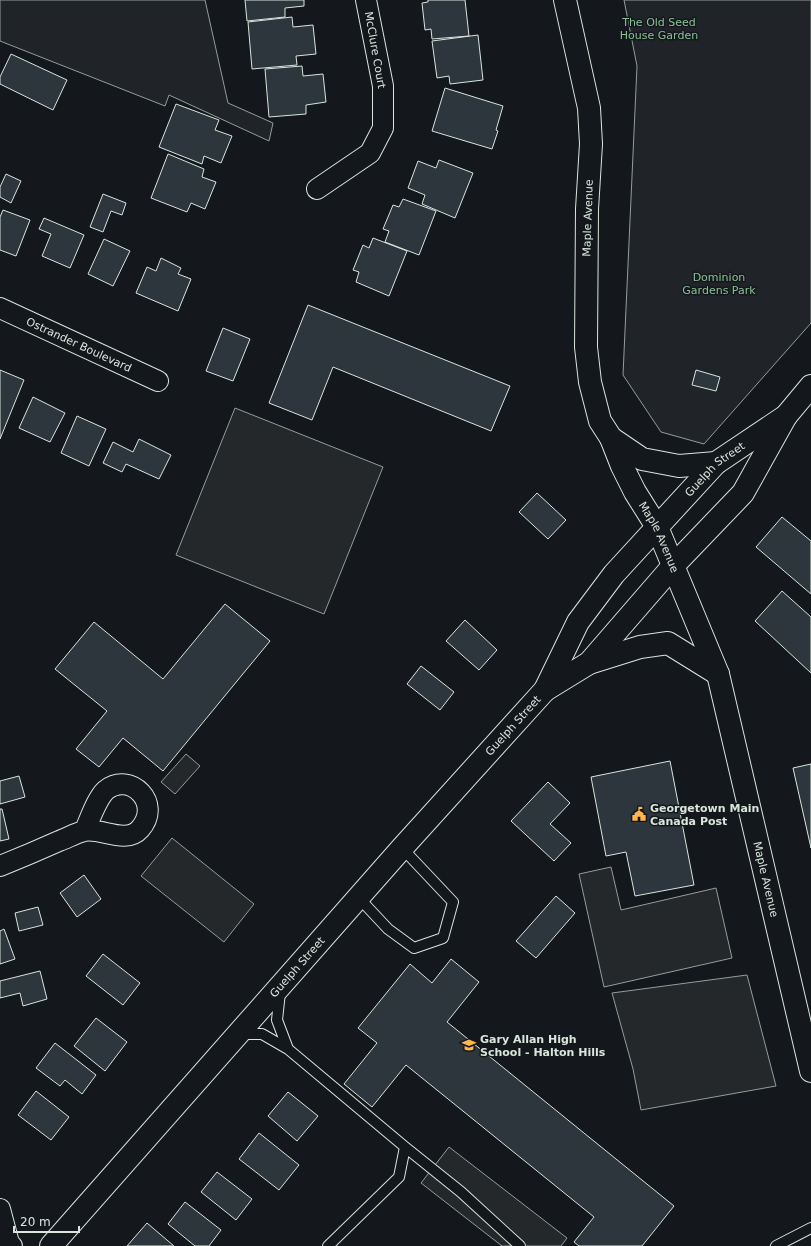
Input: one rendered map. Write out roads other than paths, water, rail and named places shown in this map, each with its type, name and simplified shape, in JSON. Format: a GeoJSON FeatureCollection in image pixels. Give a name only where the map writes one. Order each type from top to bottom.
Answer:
{"type":"FeatureCollection","features":[{"type":"Feature","properties":{"kind":"main road","name":"Maple Avenue"},"geometry":{"type":"LineString","coordinates":[[565,0],[589,108],[591,144],[587,209],[586,347],[590,382],[600,421],[611,438],[622,466],[635,492],[657,527],[718,674],[806,1021],[811,1071]]}},
{"type":"Feature","properties":{"kind":"main road","name":"Guelph Street"},"geometry":{"type":"LineString","coordinates":[[545,690],[589,663],[672,566],[743,493],[786,416],[811,386]]}},
{"type":"Feature","properties":{"kind":"main road","name":"Guelph Street"},"geometry":{"type":"LineString","coordinates":[[51,1246],[402,848],[545,690],[578,622],[614,574],[716,463],[786,416]]}},
{"type":"Feature","properties":{"kind":"main road"},"geometry":{"type":"LineString","coordinates":[[611,438],[642,458],[679,466],[716,463]]}},
{"type":"Feature","properties":{"kind":"main road"},"geometry":{"type":"LineString","coordinates":[[589,663],[640,647],[668,643],[718,674]]}},
{"type":"Feature","properties":{"kind":"street","name":"McClure Court"},"geometry":{"type":"LineString","coordinates":[[317,189],[370,153],[384,128],[383,86],[366,0]]}},
{"type":"Feature","properties":{"kind":"street","name":"Ostrander Boulevard"},"geometry":{"type":"LineString","coordinates":[[0,308],[158,381]]}},
{"type":"Feature","properties":{"kind":"street"},"geometry":{"type":"LineString","coordinates":[[0,866],[85,830]]}},
{"type":"Feature","properties":{"kind":"street"},"geometry":{"type":"LineString","coordinates":[[0,1209],[9,1243],[12,1246]]}},
{"type":"Feature","properties":{"kind":"lane"},"geometry":{"type":"LineString","coordinates":[[359,898],[388,928],[414,948],[443,938],[453,902],[402,848]]}},
{"type":"Feature","properties":{"kind":"lane"},"geometry":{"type":"LineString","coordinates":[[281,985],[277,1020],[288,1049]]}},
{"type":"Feature","properties":{"kind":"lane"},"geometry":{"type":"LineString","coordinates":[[238,1034],[262,1034],[288,1049],[460,1192],[520,1246]]}},
{"type":"Feature","properties":{"kind":"lane"},"geometry":{"type":"LineString","coordinates":[[328,1246],[400,1177],[405,1147]]}},
{"type":"Feature","properties":{"kind":"lane"},"geometry":{"type":"LineString","coordinates":[[776,1246],[811,1228]]}},
{"type":"Feature","properties":{"kind":"place","name":"Georgetown Main Canada Post"},"geometry":{"type":"Point","coordinates":[639,814]}},
{"type":"Feature","properties":{"kind":"place","name":"Gary Allan High School - Halton Hills"},"geometry":{"type":"Point","coordinates":[469,1045]}},
{"type":"Feature","properties":{"kind":"park label","name":"The Old Seed House Garden"},"geometry":{"type":"Point","coordinates":[659,28]}},
{"type":"Feature","properties":{"kind":"park label","name":"Dominion Gardens Park"},"geometry":{"type":"Point","coordinates":[719,283]}}]}
